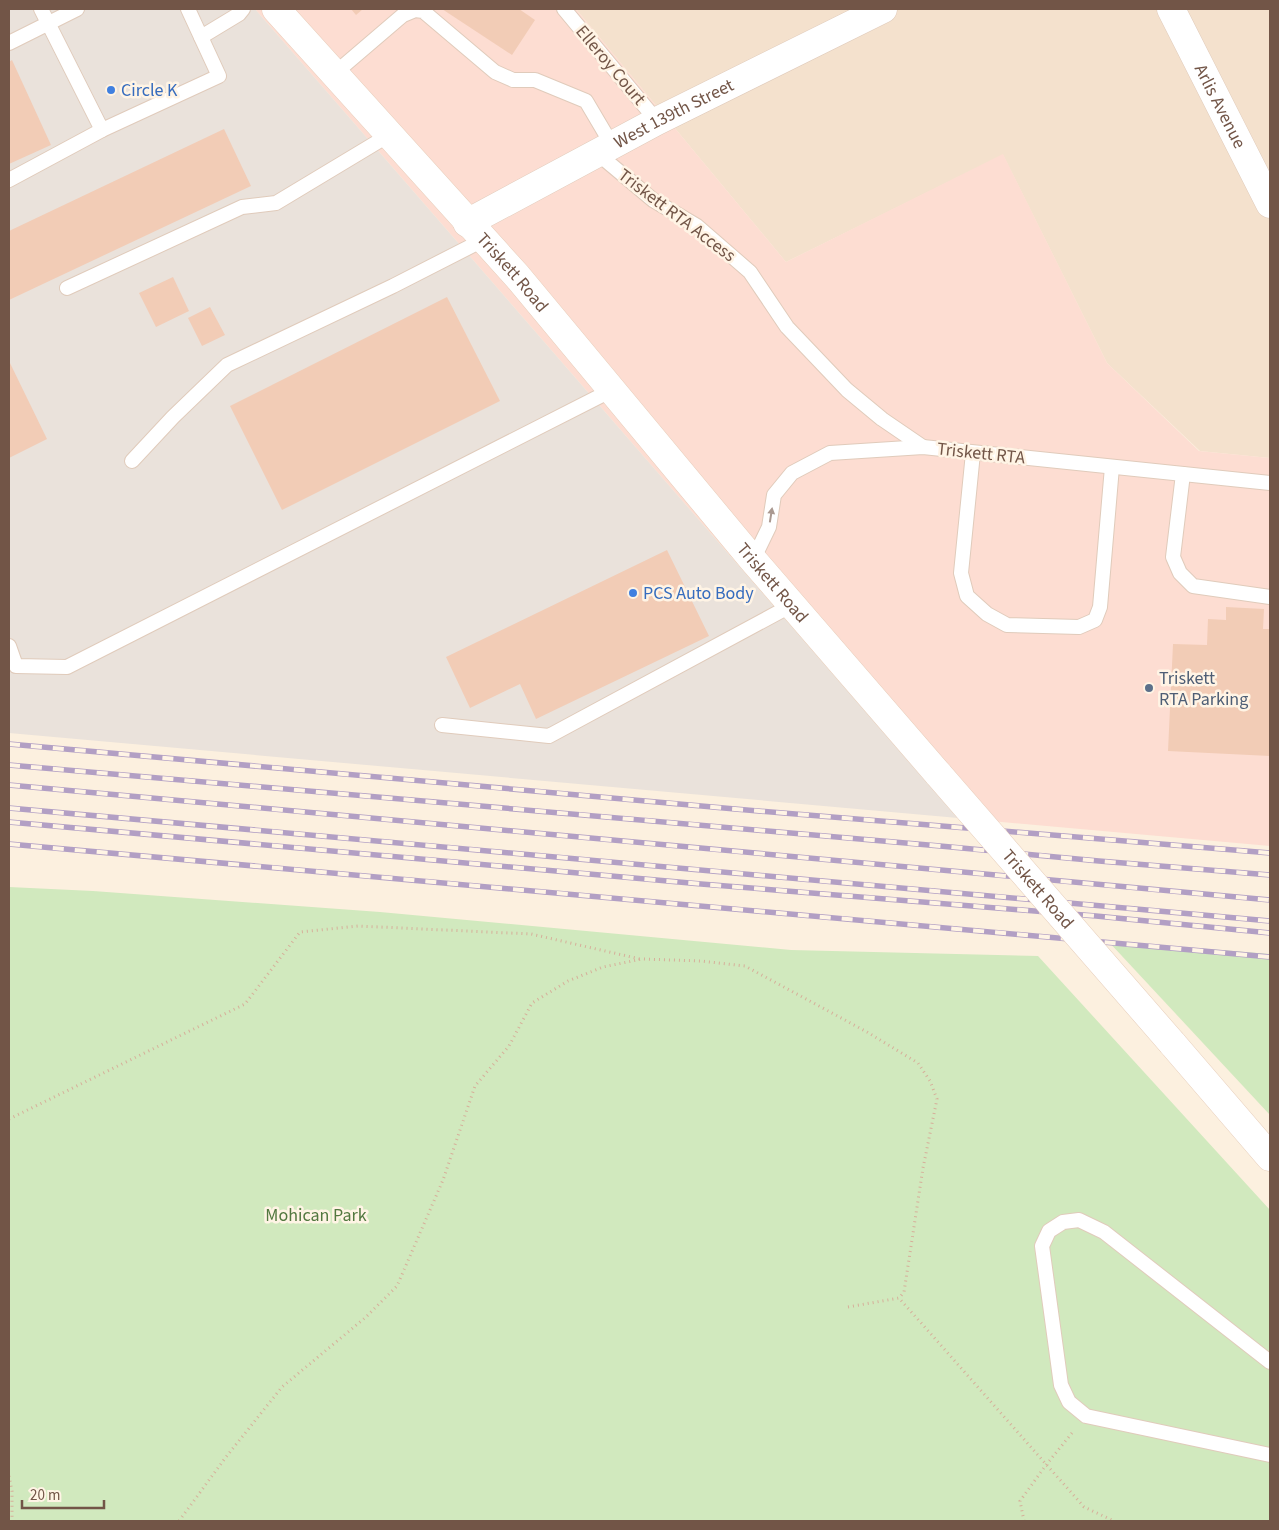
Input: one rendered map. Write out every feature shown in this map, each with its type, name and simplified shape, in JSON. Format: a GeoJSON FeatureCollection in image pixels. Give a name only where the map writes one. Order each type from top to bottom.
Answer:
{"type":"FeatureCollection","features":[{"type":"Feature","properties":{"kind":"main road","name":"Triskett Road"},"geometry":{"type":"LineString","coordinates":[[276,9],[517,276],[753,560],[1270,1157]]}},
{"type":"Feature","properties":{"kind":"main road","name":"West 139th Street"},"geometry":{"type":"LineString","coordinates":[[475,231],[604,149],[883,9]]}},
{"type":"Feature","properties":{"kind":"main road","name":"Arlis Avenue"},"geometry":{"type":"LineString","coordinates":[[1171,9],[1270,204]]}},
{"type":"Feature","properties":{"kind":"lane"},"geometry":{"type":"LineString","coordinates":[[41,9],[102,130]]}},
{"type":"Feature","properties":{"kind":"lane"},"geometry":{"type":"LineString","coordinates":[[9,43],[77,9]]}},
{"type":"Feature","properties":{"kind":"lane"},"geometry":{"type":"LineString","coordinates":[[9,180],[102,130],[219,76],[188,9]]}},
{"type":"Feature","properties":{"kind":"lane"},"geometry":{"type":"LineString","coordinates":[[201,37],[239,14],[243,9]]}},
{"type":"Feature","properties":{"kind":"lane","name":"Elleroy Court"},"geometry":{"type":"LineString","coordinates":[[564,9],[657,121]]}},
{"type":"Feature","properties":{"kind":"lane","name":"Triskett RTA Access"},"geometry":{"type":"LineString","coordinates":[[334,74],[403,15],[415,10],[422,11],[495,72],[513,80],[535,80],[586,101],[604,149],[652,200],[697,226],[750,272],[787,328],[847,390],[882,419],[923,448]]}},
{"type":"Feature","properties":{"kind":"lane"},"geometry":{"type":"LineString","coordinates":[[67,288],[242,207],[276,203],[388,134]]}},
{"type":"Feature","properties":{"kind":"lane"},"geometry":{"type":"LineString","coordinates":[[132,461],[173,417],[227,365],[393,286],[475,231]]}},
{"type":"Feature","properties":{"kind":"lane"},"geometry":{"type":"LineString","coordinates":[[9,646],[16,666],[67,668],[612,390]]}},
{"type":"Feature","properties":{"kind":"lane","name":"Triskett RTA"},"geometry":{"type":"LineString","coordinates":[[753,560],[769,526],[774,495],[792,473],[830,454],[923,448],[1270,483]]}},
{"type":"Feature","properties":{"kind":"lane"},"geometry":{"type":"LineString","coordinates":[[973,453],[961,573],[968,596],[987,614],[1007,625],[1080,627],[1095,620],[1100,607],[1112,467]]}},
{"type":"Feature","properties":{"kind":"lane"},"geometry":{"type":"LineString","coordinates":[[1183,474],[1173,557],[1180,573],[1193,586],[1270,597]]}},
{"type":"Feature","properties":{"kind":"lane"},"geometry":{"type":"LineString","coordinates":[[442,724],[549,736],[792,605]]}},
{"type":"Feature","properties":{"kind":"lane"},"geometry":{"type":"LineString","coordinates":[[1270,1362],[1104,1232],[1079,1220],[1064,1222],[1049,1231],[1042,1246],[1061,1385],[1069,1402],[1086,1416],[1270,1455]]}},
{"type":"Feature","properties":{"kind":"path"},"geometry":{"type":"LineString","coordinates":[[9,1118],[245,1004],[300,932],[358,926],[531,934],[642,959],[701,961],[745,966],[867,1032],[918,1063],[930,1081],[937,1099],[923,1168],[904,1292],[900,1298],[848,1308]]}},
{"type":"Feature","properties":{"kind":"path"},"geometry":{"type":"LineString","coordinates":[[180,1521],[226,1457],[282,1387],[366,1317],[397,1286],[443,1180],[476,1086],[509,1046],[532,1003],[568,981],[603,967],[642,959]]}},
{"type":"Feature","properties":{"kind":"path"},"geometry":{"type":"LineString","coordinates":[[900,1298],[1084,1507],[1114,1521]]}},
{"type":"Feature","properties":{"kind":"path"},"geometry":{"type":"LineString","coordinates":[[1024,1521],[1020,1502],[1046,1465],[1086,1416]]}},
{"type":"Feature","properties":{"kind":"path"},"geometry":{"type":"LineString","coordinates":[[9,1476],[12,1491],[12,1521]]}},
{"type":"Feature","properties":{"kind":"shaded area"},"geometry":{"type":"Polygon","coordinates":[[[9,9],[255,9],[958,818],[9,733],[9,9]]]}},
{"type":"Feature","properties":{"kind":"shaded area"},"geometry":{"type":"Polygon","coordinates":[[[255,9],[576,9],[786,262],[1003,154],[1107,363],[1199,451],[1270,458],[1270,846],[958,818],[255,9]]]}},
{"type":"Feature","properties":{"kind":"shaded area"},"geometry":{"type":"Polygon","coordinates":[[[576,9],[1270,9],[1270,458],[1200,451],[1107,363],[1003,155],[786,262],[576,9]]]}},
{"type":"Feature","properties":{"kind":"green space","name":"Mohican Park"},"geometry":{"type":"Polygon","coordinates":[[[9,887],[93,891],[380,912],[791,950],[1038,956],[1270,1210],[1270,1521],[9,1521],[9,887]]]}},
{"type":"Feature","properties":{"kind":"green space"},"geometry":{"type":"Polygon","coordinates":[[[1108,941],[1270,954],[1270,1115],[1108,941]]]}},
{"type":"Feature","properties":{"kind":"building"},"geometry":{"type":"Polygon","coordinates":[[[351,9],[363,9],[356,15],[351,9]]]}},
{"type":"Feature","properties":{"kind":"building"},"geometry":{"type":"Polygon","coordinates":[[[442,9],[519,9],[535,20],[512,55],[442,9]]]}},
{"type":"Feature","properties":{"kind":"building"},"geometry":{"type":"Polygon","coordinates":[[[12,60],[51,145],[9,164],[9,62],[12,60]]]}},
{"type":"Feature","properties":{"kind":"building"},"geometry":{"type":"Polygon","coordinates":[[[224,129],[251,186],[9,300],[9,231],[224,129]]]}},
{"type":"Feature","properties":{"kind":"building"},"geometry":{"type":"Polygon","coordinates":[[[173,277],[189,311],[156,327],[139,293],[173,277]]]}},
{"type":"Feature","properties":{"kind":"building"},"geometry":{"type":"Polygon","coordinates":[[[447,297],[500,401],[282,510],[230,406],[447,297]]]}},
{"type":"Feature","properties":{"kind":"building"},"geometry":{"type":"Polygon","coordinates":[[[210,307],[225,335],[202,346],[188,318],[210,307]]]}},
{"type":"Feature","properties":{"kind":"building"},"geometry":{"type":"Polygon","coordinates":[[[9,361],[47,439],[9,458],[9,361]]]}},
{"type":"Feature","properties":{"kind":"building","name":"PCS Auto Body"},"geometry":{"type":"Polygon","coordinates":[[[667,550],[709,636],[536,719],[520,684],[470,708],[446,657],[667,550]]]}},
{"type":"Feature","properties":{"kind":"building"},"geometry":{"type":"Polygon","coordinates":[[[1226,607],[1264,609],[1263,629],[1270,629],[1270,756],[1168,751],[1173,644],[1207,645],[1208,619],[1226,620],[1226,607]]]}},
{"type":"Feature","properties":{"kind":"railway"},"geometry":{"type":"LineString","coordinates":[[9,744],[735,809],[1270,853]]}},
{"type":"Feature","properties":{"kind":"railway"},"geometry":{"type":"LineString","coordinates":[[9,765],[1270,875]]}},
{"type":"Feature","properties":{"kind":"railway"},"geometry":{"type":"LineString","coordinates":[[9,785],[1270,900]]}},
{"type":"Feature","properties":{"kind":"railway"},"geometry":{"type":"LineString","coordinates":[[9,808],[1270,921]]}},
{"type":"Feature","properties":{"kind":"railway"},"geometry":{"type":"LineString","coordinates":[[9,822],[701,884],[1096,916],[1270,933]]}},
{"type":"Feature","properties":{"kind":"railway"},"geometry":{"type":"LineString","coordinates":[[9,844],[1270,957]]}},
{"type":"Feature","properties":{"kind":"place","name":"Circle K"},"geometry":{"type":"Point","coordinates":[111,90]}},
{"type":"Feature","properties":{"kind":"place","name":"PCS Auto Body"},"geometry":{"type":"Point","coordinates":[633,593]}},
{"type":"Feature","properties":{"kind":"place","name":"Triskett RTA Parking"},"geometry":{"type":"Point","coordinates":[1149,688]}}]}
